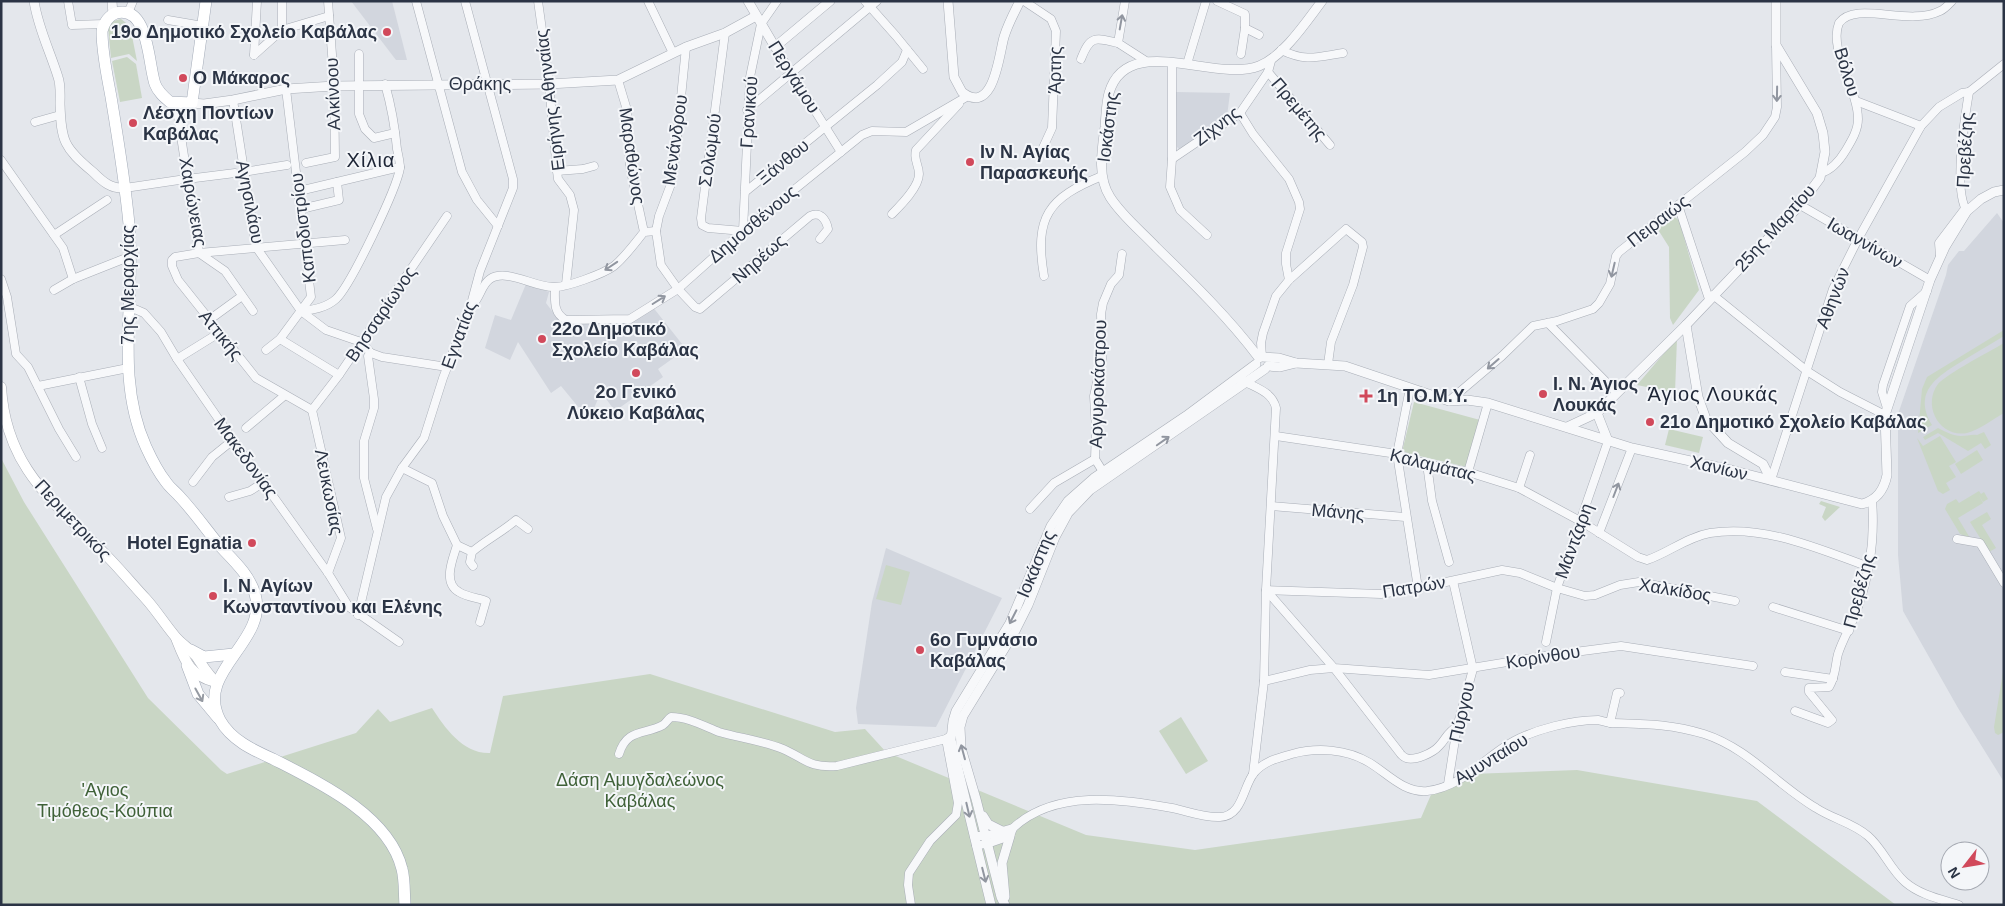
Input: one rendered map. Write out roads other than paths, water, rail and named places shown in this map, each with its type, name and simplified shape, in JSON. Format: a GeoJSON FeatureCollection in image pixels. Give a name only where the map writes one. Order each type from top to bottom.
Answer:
{"type":"FeatureCollection","features":[{"type":"Feature","properties":{"kind":"main road"},"geometry":{"type":"LineString","coordinates":[[104,24],[113,15],[119,13],[128,13],[137,18],[141,23],[157,88],[165,99],[176,104],[192,103],[206,1]]}},
{"type":"Feature","properties":{"kind":"main road","name":"7ης Μεραρχίας"},"geometry":{"type":"LineString","coordinates":[[104,24],[102,35],[105,61],[125,188],[131,256],[128,368],[134,414],[147,450],[166,482],[181,497],[243,571],[254,592],[257,608],[250,631],[217,683],[215,704],[219,719]]}},
{"type":"Feature","properties":{"kind":"main road","name":"Περιμετρικός"},"geometry":{"type":"LineString","coordinates":[[1,387],[6,418],[12,437],[19,455],[37,485],[153,607],[175,637],[188,665],[198,676],[217,683]]}},
{"type":"Feature","properties":{"kind":"main road","name":"Περιμετρικός"},"geometry":{"type":"LineString","coordinates":[[175,637],[191,650],[217,683]]}},
{"type":"Feature","properties":{"kind":"main road"},"geometry":{"type":"LineString","coordinates":[[191,650],[204,657],[234,654]]}},
{"type":"Feature","properties":{"kind":"main road"},"geometry":{"type":"LineString","coordinates":[[188,665],[198,694],[232,735],[243,743],[309,777],[360,812],[377,827],[394,848],[402,869],[405,905]]}},
{"type":"Feature","properties":{"kind":"street"},"geometry":{"type":"LineString","coordinates":[[34,1],[41,32],[59,80],[60,116],[64,141],[76,158],[109,186],[116,189],[125,188],[288,165]]}},
{"type":"Feature","properties":{"kind":"street"},"geometry":{"type":"LineString","coordinates":[[68,1],[72,25],[104,24]]}},
{"type":"Feature","properties":{"kind":"street"},"geometry":{"type":"LineString","coordinates":[[112,1],[113,15]]}},
{"type":"Feature","properties":{"kind":"street"},"geometry":{"type":"LineString","coordinates":[[128,13],[133,1]]}},
{"type":"Feature","properties":{"kind":"street"},"geometry":{"type":"LineString","coordinates":[[257,1],[254,54],[282,30],[329,16]]}},
{"type":"Feature","properties":{"kind":"street"},"geometry":{"type":"LineString","coordinates":[[282,1],[282,30]]}},
{"type":"Feature","properties":{"kind":"street","name":"Αλκίνοου"},"geometry":{"type":"LineString","coordinates":[[306,163],[336,157],[334,86],[328,1]]}},
{"type":"Feature","properties":{"kind":"street"},"geometry":{"type":"LineString","coordinates":[[416,1],[462,172],[477,200],[498,226]]}},
{"type":"Feature","properties":{"kind":"street","name":"Εγνατίας"},"geometry":{"type":"LineString","coordinates":[[358,615],[386,498],[402,468],[424,438],[447,367],[470,308],[480,271],[513,188],[513,179],[465,1]]}},
{"type":"Feature","properties":{"kind":"street","name":"Ειρήνης Αθηναίας"},"geometry":{"type":"LineString","coordinates":[[538,1],[549,84],[558,179],[570,195],[574,210],[566,284]]}},
{"type":"Feature","properties":{"kind":"street"},"geometry":{"type":"LineString","coordinates":[[648,1],[673,53]]}},
{"type":"Feature","properties":{"kind":"street","name":"Περγάμου"},"geometry":{"type":"LineString","coordinates":[[748,1],[841,152]]}},
{"type":"Feature","properties":{"kind":"street"},"geometry":{"type":"LineString","coordinates":[[758,20],[777,1]]}},
{"type":"Feature","properties":{"kind":"street"},"geometry":{"type":"LineString","coordinates":[[775,47],[830,1]]}},
{"type":"Feature","properties":{"kind":"street"},"geometry":{"type":"LineString","coordinates":[[748,110],[792,74],[868,4],[877,1]]}},
{"type":"Feature","properties":{"kind":"street"},"geometry":{"type":"LineString","coordinates":[[948,1],[954,77],[960,89],[968,96],[975,97],[982,95],[993,84],[1004,38],[1012,17],[1022,1]]}},
{"type":"Feature","properties":{"kind":"street","name":"Άρτης"},"geometry":{"type":"LineString","coordinates":[[1022,1],[1051,19],[1056,31],[1052,128],[1041,152]]}},
{"type":"Feature","properties":{"kind":"street"},"geometry":{"type":"LineString","coordinates":[[1118,43],[1125,1]]}},
{"type":"Feature","properties":{"kind":"street"},"geometry":{"type":"LineString","coordinates":[[1187,64],[1206,1]]}},
{"type":"Feature","properties":{"kind":"street"},"geometry":{"type":"LineString","coordinates":[[1216,1],[1245,14],[1241,54]]}},
{"type":"Feature","properties":{"kind":"street"},"geometry":{"type":"LineString","coordinates":[[1241,11],[1244,1]]}},
{"type":"Feature","properties":{"kind":"street"},"geometry":{"type":"LineString","coordinates":[[1271,61],[1322,1]]}},
{"type":"Feature","properties":{"kind":"street"},"geometry":{"type":"LineString","coordinates":[[1776,1],[1776,45]]}},
{"type":"Feature","properties":{"kind":"street","name":"Βόλου"},"geometry":{"type":"LineString","coordinates":[[1821,173],[1831,169],[1844,153],[1855,133],[1858,120],[1856,101],[1849,85],[1836,36],[1841,20],[1848,11],[1862,5],[1911,15],[1940,11],[1952,1]]}},
{"type":"Feature","properties":{"kind":"street"},"geometry":{"type":"LineString","coordinates":[[868,4],[923,69]]}},
{"type":"Feature","properties":{"kind":"street"},"geometry":{"type":"LineString","coordinates":[[168,20],[203,26]]}},
{"type":"Feature","properties":{"kind":"street","name":"Θράκης"},"geometry":{"type":"LineString","coordinates":[[192,103],[233,100],[286,89],[334,86],[385,84],[549,84],[618,80],[686,47],[758,20]]}},
{"type":"Feature","properties":{"kind":"street","name":"Γρανικού"},"geometry":{"type":"LineString","coordinates":[[743,232],[750,77],[758,20]]}},
{"type":"Feature","properties":{"kind":"street"},"geometry":{"type":"LineString","coordinates":[[1245,28],[1259,35]]}},
{"type":"Feature","properties":{"kind":"street","name":"Σολωμού"},"geometry":{"type":"LineString","coordinates":[[726,33],[701,218],[702,225],[708,228],[743,232]]}},
{"type":"Feature","properties":{"kind":"street"},"geometry":{"type":"LineString","coordinates":[[1080,59],[1087,45],[1098,38],[1118,43],[1146,61]]}},
{"type":"Feature","properties":{"kind":"street","name":"25ης Μαρτίου"},"geometry":{"type":"LineString","coordinates":[[1567,427],[1597,413],[1686,325],[1800,205],[1818,183],[1825,145],[1820,121],[1776,45]]}},
{"type":"Feature","properties":{"kind":"street","name":"Πειραιώς"},"geometry":{"type":"LineString","coordinates":[[1449,401],[1502,356],[1529,329],[1593,309],[1599,303],[1610,284],[1616,256],[1619,252],[1755,144],[1775,117],[1778,96],[1776,45]]}},
{"type":"Feature","properties":{"kind":"street","name":"Μενάνδρου"},"geometry":{"type":"LineString","coordinates":[[678,289],[661,265],[656,231],[659,216],[671,184],[674,168],[686,47]]}},
{"type":"Feature","properties":{"kind":"street","name":"Ξάνθου"},"geometry":{"type":"LineString","coordinates":[[745,192],[877,85],[902,62],[907,50]]}},
{"type":"Feature","properties":{"kind":"street"},"geometry":{"type":"LineString","coordinates":[[1281,50],[1296,57],[1309,58],[1343,53]]}},
{"type":"Feature","properties":{"kind":"street"},"geometry":{"type":"LineString","coordinates":[[359,54],[359,114],[365,129],[374,138],[396,134]]}},
{"type":"Feature","properties":{"kind":"street","name":"Ιοκάστης"},"geometry":{"type":"LineString","coordinates":[[1005,905],[1001,897],[960,740],[962,718],[1024,615],[1055,537],[1068,512],[1105,475],[1259,360],[1236,330],[1111,199],[1105,189],[1102,176],[1102,151],[1109,92],[1118,75],[1123,70],[1130,65],[1146,61],[1172,62],[1207,68],[1237,70],[1257,67],[1271,61]]}},
{"type":"Feature","properties":{"kind":"street","name":"Ζίχνης"},"geometry":{"type":"LineString","coordinates":[[1172,159],[1240,112],[1268,72],[1271,61]]}},
{"type":"Feature","properties":{"kind":"street"},"geometry":{"type":"LineString","coordinates":[[1172,62],[1172,159],[1170,187],[1180,210],[1207,235]]}},
{"type":"Feature","properties":{"kind":"street"},"geometry":{"type":"LineString","coordinates":[[1856,101],[1921,126],[1928,115],[1938,107],[1969,92],[2004,64]]}},
{"type":"Feature","properties":{"kind":"street","name":"Πρεμέτης"},"geometry":{"type":"LineString","coordinates":[[1268,72],[1330,145]]}},
{"type":"Feature","properties":{"kind":"street","name":"Μαραθώνος"},"geometry":{"type":"LineString","coordinates":[[618,80],[627,110],[630,167],[644,232]]}},
{"type":"Feature","properties":{"kind":"street"},"geometry":{"type":"LineString","coordinates":[[300,311],[319,309],[336,299],[349,282],[385,206],[400,167],[396,134],[385,84]]}},
{"type":"Feature","properties":{"kind":"street","name":"Καποδιστρίου"},"geometry":{"type":"LineString","coordinates":[[266,350],[280,339],[311,297],[286,89]]}},
{"type":"Feature","properties":{"kind":"street","name":"Πρεβέζης"},"geometry":{"type":"LineString","coordinates":[[1834,679],[1838,653],[1859,606],[1869,567],[1874,521],[1872,500],[1882,491],[1887,475],[1886,412],[1930,280],[1940,256],[1966,210],[1960,164],[1969,92]]}},
{"type":"Feature","properties":{"kind":"street"},"geometry":{"type":"LineString","coordinates":[[892,214],[903,203],[918,179],[919,172],[915,158],[916,150],[968,96]]}},
{"type":"Feature","properties":{"kind":"street","name":"Δημοσθένους"},"geometry":{"type":"LineString","coordinates":[[555,288],[555,310],[566,320],[630,319],[678,289],[743,232],[867,133],[906,132],[968,96]]}},
{"type":"Feature","properties":{"kind":"street","name":"Αγησιλάου"},"geometry":{"type":"LineString","coordinates":[[233,100],[239,172],[256,247],[300,311],[326,330],[360,342],[371,353]]}},
{"type":"Feature","properties":{"kind":"street","name":"Χαιρώνειας"},"geometry":{"type":"LineString","coordinates":[[176,104],[183,180],[199,253],[225,271],[253,311]]}},
{"type":"Feature","properties":{"kind":"street"},"geometry":{"type":"LineString","coordinates":[[1240,112],[1253,134],[1286,174],[1295,191],[1300,209],[1285,259],[1289,280]]}},
{"type":"Feature","properties":{"kind":"street"},"geometry":{"type":"LineString","coordinates":[[35,122],[60,116]]}},
{"type":"Feature","properties":{"kind":"street","name":"Αθηνών"},"geometry":{"type":"LineString","coordinates":[[1771,480],[1833,289],[1858,238],[1921,126]]}},
{"type":"Feature","properties":{"kind":"street"},"geometry":{"type":"LineString","coordinates":[[1,160],[63,248],[73,279]]}},
{"type":"Feature","properties":{"kind":"street"},"geometry":{"type":"LineString","coordinates":[[557,171],[594,166]]}},
{"type":"Feature","properties":{"kind":"street"},"geometry":{"type":"LineString","coordinates":[[299,191],[400,167]]}},
{"type":"Feature","properties":{"kind":"street"},"geometry":{"type":"LineString","coordinates":[[1044,276],[1040,246],[1042,228],[1054,204],[1086,183],[1102,176]]}},
{"type":"Feature","properties":{"kind":"street"},"geometry":{"type":"LineString","coordinates":[[301,209],[339,200],[337,182]]}},
{"type":"Feature","properties":{"kind":"street"},"geometry":{"type":"LineString","coordinates":[[1966,210],[1986,196],[2004,190]]}},
{"type":"Feature","properties":{"kind":"street"},"geometry":{"type":"LineString","coordinates":[[54,235],[107,200]]}},
{"type":"Feature","properties":{"kind":"street"},"geometry":{"type":"LineString","coordinates":[[1678,205],[1711,297],[1807,371],[1840,392],[1886,412]]}},
{"type":"Feature","properties":{"kind":"street","name":"Ιωαννίνων"},"geometry":{"type":"LineString","coordinates":[[1800,205],[1930,280]]}},
{"type":"Feature","properties":{"kind":"street","name":"Νηρέως"},"geometry":{"type":"LineString","coordinates":[[678,289],[695,307],[700,309],[810,216],[816,213],[820,214],[827,223],[828,229],[820,239]]}},
{"type":"Feature","properties":{"kind":"street","name":"Βησσαρίωνος"},"geometry":{"type":"LineString","coordinates":[[312,410],[340,375],[360,342],[447,216]]}},
{"type":"Feature","properties":{"kind":"street"},"geometry":{"type":"LineString","coordinates":[[1296,363],[1259,369],[1261,343],[1270,310],[1280,290],[1289,280],[1345,229],[1363,245],[1353,285],[1331,342],[1328,364]]}},
{"type":"Feature","properties":{"kind":"street"},"geometry":{"type":"LineString","coordinates":[[470,308],[479,300],[484,285],[490,278],[499,275],[542,287],[555,288],[588,278],[614,266],[644,232],[656,231]]}},
{"type":"Feature","properties":{"kind":"street"},"geometry":{"type":"LineString","coordinates":[[199,253],[345,240]]}},
{"type":"Feature","properties":{"kind":"street","name":"Αττικής"},"geometry":{"type":"LineString","coordinates":[[199,253],[175,257],[171,263],[178,280],[256,378],[284,396],[312,410]]}},
{"type":"Feature","properties":{"kind":"street","name":"Αργυροκάστρου"},"geometry":{"type":"LineString","coordinates":[[1105,475],[1095,459],[1095,389],[1102,360],[1101,314],[1111,284],[1119,275],[1122,254]]}},
{"type":"Feature","properties":{"kind":"street"},"geometry":{"type":"LineString","coordinates":[[54,290],[73,279],[131,256]]}},
{"type":"Feature","properties":{"kind":"street"},"geometry":{"type":"LineString","coordinates":[[1,279],[8,297],[16,354],[28,367],[66,443],[76,457]]}},
{"type":"Feature","properties":{"kind":"street"},"geometry":{"type":"LineString","coordinates":[[209,320],[242,296]]}},
{"type":"Feature","properties":{"kind":"street","name":"Μακεδονίας"},"geometry":{"type":"LineString","coordinates":[[130,307],[144,312],[152,321],[233,440],[328,573],[349,607],[358,615]]}},
{"type":"Feature","properties":{"kind":"street"},"geometry":{"type":"LineString","coordinates":[[1548,323],[1617,393]]}},
{"type":"Feature","properties":{"kind":"street"},"geometry":{"type":"LineString","coordinates":[[1686,325],[1698,397],[1706,419],[1728,443],[1763,464],[1771,480]]}},
{"type":"Feature","properties":{"kind":"street"},"geometry":{"type":"LineString","coordinates":[[176,358],[219,333]]}},
{"type":"Feature","properties":{"kind":"street"},"geometry":{"type":"LineString","coordinates":[[280,339],[340,375]]}},
{"type":"Feature","properties":{"kind":"street"},"geometry":{"type":"LineString","coordinates":[[378,531],[364,478],[364,441],[374,408],[368,356],[371,353],[382,357],[447,367]]}},
{"type":"Feature","properties":{"kind":"street"},"geometry":{"type":"LineString","coordinates":[[1259,360],[1279,358],[1296,363],[1328,364],[1354,369],[1449,401],[1488,403],[1567,427]]}},
{"type":"Feature","properties":{"kind":"street","name":"Ιοκάστης"},"geometry":{"type":"LineString","coordinates":[[991,905],[949,737],[956,711],[1014,614],[1051,526],[1077,491],[1105,475],[1246,383],[1266,367]]}},
{"type":"Feature","properties":{"kind":"street"},"geometry":{"type":"LineString","coordinates":[[38,386],[128,368]]}},
{"type":"Feature","properties":{"kind":"street"},"geometry":{"type":"LineString","coordinates":[[79,377],[92,424],[102,448]]}},
{"type":"Feature","properties":{"kind":"street"},"geometry":{"type":"LineString","coordinates":[[1237,378],[1267,393],[1274,400],[1276,408],[1276,436],[1266,590],[1264,682],[1253,774]]}},
{"type":"Feature","properties":{"kind":"street"},"geometry":{"type":"LineString","coordinates":[[1410,388],[1397,454],[1418,588]]}},
{"type":"Feature","properties":{"kind":"street"},"geometry":{"type":"LineString","coordinates":[[246,428],[284,396]]}},
{"type":"Feature","properties":{"kind":"street"},"geometry":{"type":"LineString","coordinates":[[1468,472],[1488,403]]}},
{"type":"Feature","properties":{"kind":"street","name":"Λευκωσίας"},"geometry":{"type":"LineString","coordinates":[[312,410],[341,538],[328,573]]}},
{"type":"Feature","properties":{"kind":"street"},"geometry":{"type":"LineString","coordinates":[[1597,413],[1601,428],[1608,441]]}},
{"type":"Feature","properties":{"kind":"street","name":"Χανίων"},"geometry":{"type":"LineString","coordinates":[[1567,427],[1632,448],[1771,480],[1856,504],[1872,500]]}},
{"type":"Feature","properties":{"kind":"street","name":"Καλαμάτας"},"geometry":{"type":"LineString","coordinates":[[1276,436],[1397,454],[1427,464],[1468,472],[1519,488],[1646,560],[1680,543],[1709,533],[1750,532],[1788,540],[1869,567]]}},
{"type":"Feature","properties":{"kind":"street"},"geometry":{"type":"LineString","coordinates":[[193,482],[212,457],[233,440]]}},
{"type":"Feature","properties":{"kind":"street","name":"Μάντζαρη"},"geometry":{"type":"LineString","coordinates":[[1546,642],[1557,588],[1582,522],[1608,441]]}},
{"type":"Feature","properties":{"kind":"street"},"geometry":{"type":"LineString","coordinates":[[1599,533],[1632,448]]}},
{"type":"Feature","properties":{"kind":"street"},"geometry":{"type":"LineString","coordinates":[[1519,488],[1530,455]]}},
{"type":"Feature","properties":{"kind":"street","name":"Αργυροκάστρου"},"geometry":{"type":"LineString","coordinates":[[1030,509],[1054,483],[1095,459]]}},
{"type":"Feature","properties":{"kind":"street"},"geometry":{"type":"LineString","coordinates":[[1427,464],[1432,501],[1449,562]]}},
{"type":"Feature","properties":{"kind":"street"},"geometry":{"type":"LineString","coordinates":[[402,468],[432,483],[443,516],[457,545],[472,552]]}},
{"type":"Feature","properties":{"kind":"street"},"geometry":{"type":"LineString","coordinates":[[229,497],[250,492],[264,482]]}},
{"type":"Feature","properties":{"kind":"street","name":"Μάνης"},"geometry":{"type":"LineString","coordinates":[[1271,506],[1406,517]]}},
{"type":"Feature","properties":{"kind":"street"},"geometry":{"type":"LineString","coordinates":[[473,566],[470,562],[472,552],[516,520],[528,529]]}},
{"type":"Feature","properties":{"kind":"street"},"geometry":{"type":"LineString","coordinates":[[1957,539],[1980,543],[2004,583]]}},
{"type":"Feature","properties":{"kind":"street"},"geometry":{"type":"LineString","coordinates":[[457,545],[450,566],[450,579],[458,592],[486,601],[480,622]]}},
{"type":"Feature","properties":{"kind":"street","name":"Πατρών"},"geometry":{"type":"LineString","coordinates":[[1266,590],[1380,594],[1502,570],[1520,573],[1557,588]]}},
{"type":"Feature","properties":{"kind":"street","name":"Πύργου"},"geometry":{"type":"LineString","coordinates":[[1448,784],[1458,727],[1473,669],[1453,581]]}},
{"type":"Feature","properties":{"kind":"street","name":"Χαλκίδος"},"geometry":{"type":"LineString","coordinates":[[1557,588],[1585,596],[1595,596],[1620,585],[1639,582],[1735,600]]}},
{"type":"Feature","properties":{"kind":"street"},"geometry":{"type":"LineString","coordinates":[[1266,590],[1334,668],[1405,758],[1412,758],[1432,751],[1438,747],[1450,730],[1458,727]]}},
{"type":"Feature","properties":{"kind":"street"},"geometry":{"type":"LineString","coordinates":[[1773,607],[1849,632]]}},
{"type":"Feature","properties":{"kind":"street"},"geometry":{"type":"LineString","coordinates":[[358,615],[399,642]]}},
{"type":"Feature","properties":{"kind":"street","name":"Κορίνθου"},"geometry":{"type":"LineString","coordinates":[[1264,682],[1310,670],[1334,668],[1429,676],[1544,656],[1621,646],[1752,666]]}},
{"type":"Feature","properties":{"kind":"street"},"geometry":{"type":"LineString","coordinates":[[1785,672],[1834,679],[1828,687],[1810,688],[1809,692],[1831,718],[1831,722],[1795,710]]}},
{"type":"Feature","properties":{"kind":"street"},"geometry":{"type":"LineString","coordinates":[[1610,723],[1617,693],[1620,693]]}},
{"type":"Feature","properties":{"kind":"street"},"geometry":{"type":"LineString","coordinates":[[619,754],[625,742],[636,732],[662,725],[671,717],[691,721],[717,731],[782,749],[813,766],[825,767],[837,766],[949,737],[958,803],[957,812],[954,818],[930,842],[909,873],[908,885],[911,905]]}},
{"type":"Feature","properties":{"kind":"street","name":"Αμυνταίου"},"geometry":{"type":"LineString","coordinates":[[975,841],[986,840],[1008,832],[1054,804],[1075,801],[1141,802],[1220,817],[1235,810],[1253,774],[1266,762],[1310,750],[1325,750],[1362,759],[1404,787],[1423,791],[1463,779],[1500,750],[1524,737],[1554,727],[1600,720],[1610,723],[1663,725],[1702,734],[1730,745],[1817,809],[1862,830],[1871,838],[1904,881],[1911,886],[1929,896],[1959,905]]}},
{"type":"Feature","properties":{"kind":"street"},"geometry":{"type":"LineString","coordinates":[[978,807],[988,824],[1008,832],[1002,863],[1005,905]]}},
{"type":"Feature","properties":{"kind":"place","name":"19ο Δημοτικό Σχολείο Καβάλας"},"geometry":{"type":"Point","coordinates":[387,32]}},
{"type":"Feature","properties":{"kind":"place","name":"Ο Μάκαρος"},"geometry":{"type":"Point","coordinates":[183,78]}},
{"type":"Feature","properties":{"kind":"place","name":"Λέσχη Ποντίων Καβάλας"},"geometry":{"type":"Point","coordinates":[133,123]}},
{"type":"Feature","properties":{"kind":"place","name":"Ιν Ν. Αγίας Παρασκευής"},"geometry":{"type":"Point","coordinates":[970,162]}},
{"type":"Feature","properties":{"kind":"place","name":"22ο Δημοτικό Σχολείο Καβάλας"},"geometry":{"type":"Point","coordinates":[542,339]}},
{"type":"Feature","properties":{"kind":"place","name":"2ο Γενικό Λύκειο Καβάλας"},"geometry":{"type":"Point","coordinates":[636,373]}},
{"type":"Feature","properties":{"kind":"place","name":"Ι. Ν. Άγιος Λουκάς"},"geometry":{"type":"Point","coordinates":[1543,394]}},
{"type":"Feature","properties":{"kind":"place","name":"1η ΤΟ.Μ.Υ."},"geometry":{"type":"Point","coordinates":[1366,396]}},
{"type":"Feature","properties":{"kind":"place","name":"21ο Δημοτικό Σχολείο Καβάλας"},"geometry":{"type":"Point","coordinates":[1650,422]}},
{"type":"Feature","properties":{"kind":"place","name":"Hotel Egnatia"},"geometry":{"type":"Point","coordinates":[252,543]}},
{"type":"Feature","properties":{"kind":"place","name":"Ι. Ν. Αγίων Κωνσταντίνου και Ελένης"},"geometry":{"type":"Point","coordinates":[213,596]}},
{"type":"Feature","properties":{"kind":"place","name":"6ο Γυμνάσιο Καβάλας"},"geometry":{"type":"Point","coordinates":[920,650]}},
{"type":"Feature","properties":{"kind":"district","name":"Χίλια"},"geometry":{"type":"Point","coordinates":[371,160]}},
{"type":"Feature","properties":{"kind":"district","name":"Άγιος Λουκάς"},"geometry":{"type":"Point","coordinates":[1713,394]}},
{"type":"Feature","properties":{"kind":"park label","name":"Δάση Αμυγδαλεώνος Καβάλας"},"geometry":{"type":"Point","coordinates":[640,790]}},
{"type":"Feature","properties":{"kind":"park label","name":"'Αγιος Τιμόθεος-Κούπια"},"geometry":{"type":"Point","coordinates":[105,800]}}]}
